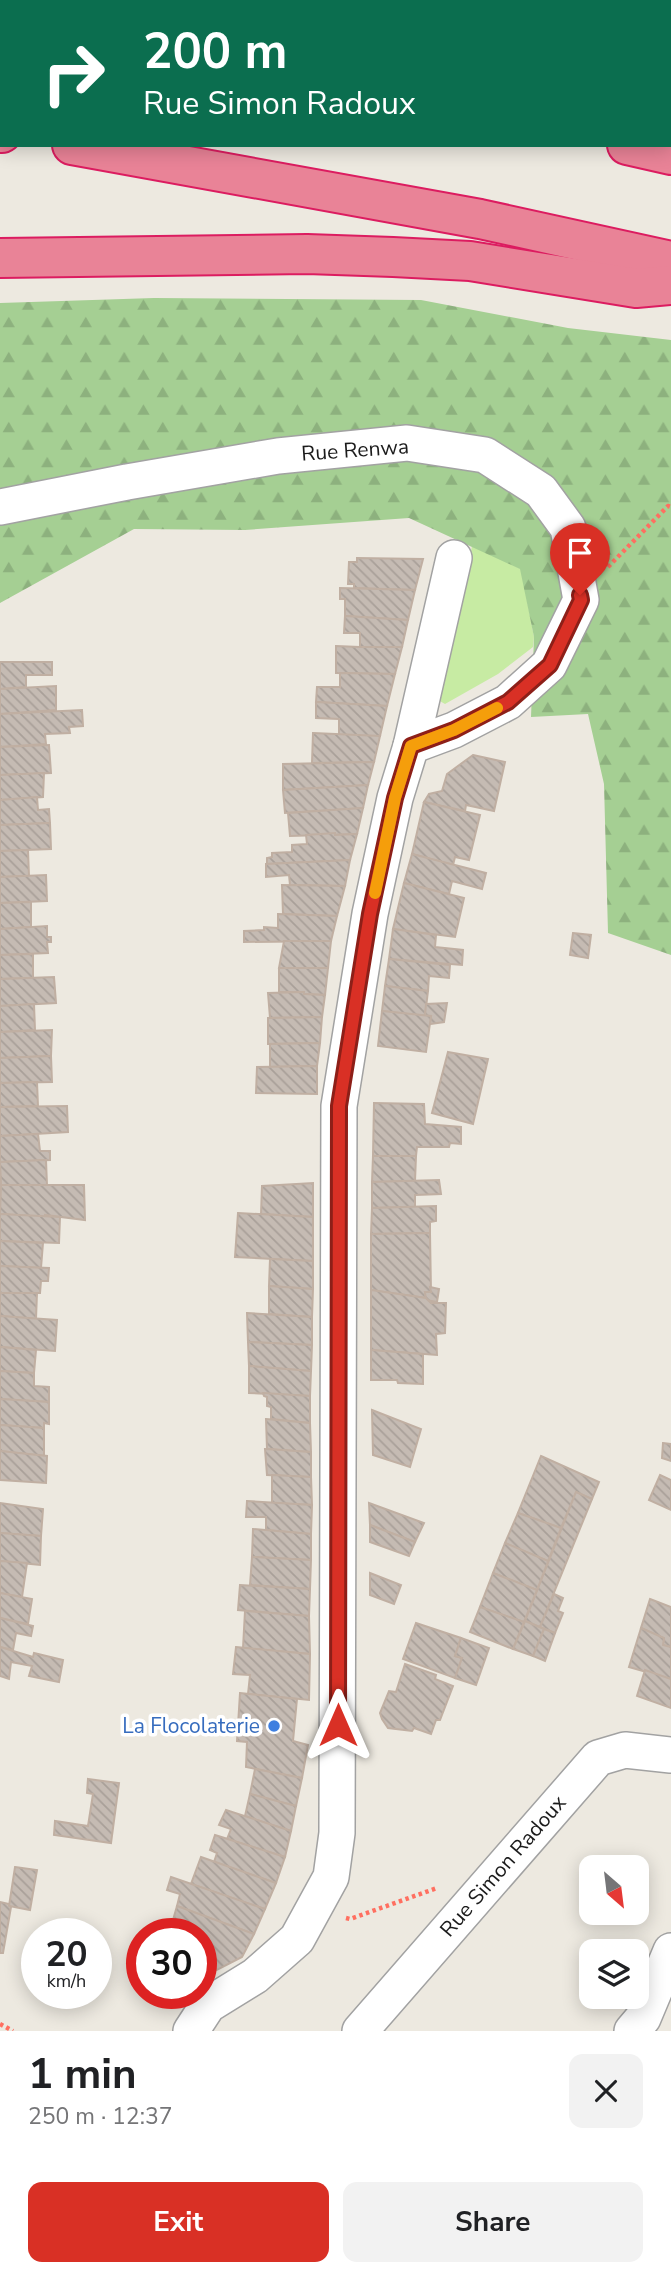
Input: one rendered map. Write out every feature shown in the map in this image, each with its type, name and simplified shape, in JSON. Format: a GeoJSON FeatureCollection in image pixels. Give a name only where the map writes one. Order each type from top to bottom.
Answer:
{"type":"FeatureCollection","features":[{"type":"Feature","properties":{"kind":"highway"},"geometry":{"type":"LineString","coordinates":[[83,147],[480,219],[671,261]]}},
{"type":"Feature","properties":{"kind":"highway"},"geometry":{"type":"LineString","coordinates":[[636,147],[671,155]]}},
{"type":"Feature","properties":{"kind":"highway"},"geometry":{"type":"LineString","coordinates":[[0,258],[293,254],[394,257],[470,261],[636,288],[671,285]]}},
{"type":"Feature","properties":{"kind":"street","name":"Rue Renwa"},"geometry":{"type":"LineString","coordinates":[[0,507],[278,456],[407,443],[485,455],[541,491],[568,528],[580,595]]}},
{"type":"Feature","properties":{"kind":"street"},"geometry":{"type":"LineString","coordinates":[[191,2031],[208,2005],[255,1976],[297,1939],[331,1877],[337,1833],[339,1106],[370,914],[395,798],[411,746],[454,558]]}},
{"type":"Feature","properties":{"kind":"street"},"geometry":{"type":"LineString","coordinates":[[411,746],[454,730],[508,702],[550,665],[581,600],[580,595]]}},
{"type":"Feature","properties":{"kind":"street","name":"Rue Simon Radoux"},"geometry":{"type":"LineString","coordinates":[[360,2031],[598,1758],[625,1750],[671,1755]]}},
{"type":"Feature","properties":{"kind":"street"},"geometry":{"type":"LineString","coordinates":[[632,2031],[643,2018],[671,1951]]}},
{"type":"Feature","properties":{"kind":"path"},"geometry":{"type":"LineString","coordinates":[[580,595],[671,506]]}},
{"type":"Feature","properties":{"kind":"path"},"geometry":{"type":"LineString","coordinates":[[316,1906],[350,1919],[439,1887]]}},
{"type":"Feature","properties":{"kind":"path"},"geometry":{"type":"LineString","coordinates":[[0,2024],[13,2031]]}},
{"type":"Feature","properties":{"kind":"green space"},"geometry":{"type":"Polygon","coordinates":[[[154,298],[421,300],[568,328],[671,340],[671,955],[608,933],[604,784],[588,714],[531,717],[534,637],[520,569],[409,518],[245,530],[134,529],[0,603],[0,303],[154,298]]]}},
{"type":"Feature","properties":{"kind":"green space"},"geometry":{"type":"Polygon","coordinates":[[[472,546],[521,569],[534,637],[533,647],[498,674],[445,704],[438,700],[439,694],[457,624],[472,546]]]}},
{"type":"Feature","properties":{"kind":"building"},"geometry":{"type":"Polygon","coordinates":[[[357,558],[423,559],[415,590],[354,588],[354,584],[348,584],[349,562],[357,562],[357,558]]]}},
{"type":"Feature","properties":{"kind":"building"},"geometry":{"type":"Polygon","coordinates":[[[340,588],[415,590],[408,620],[345,616],[345,599],[340,599],[340,588]]]}},
{"type":"Feature","properties":{"kind":"building"},"geometry":{"type":"Polygon","coordinates":[[[345,616],[408,620],[402,647],[360,647],[360,633],[344,633],[345,616]]]}},
{"type":"Feature","properties":{"kind":"building"},"geometry":{"type":"Polygon","coordinates":[[[336,646],[402,647],[395,674],[336,673],[336,646]]]}},
{"type":"Feature","properties":{"kind":"building"},"geometry":{"type":"Polygon","coordinates":[[[0,662],[52,662],[52,675],[26,675],[26,687],[0,689],[0,662]]]}},
{"type":"Feature","properties":{"kind":"building"},"geometry":{"type":"Polygon","coordinates":[[[340,673],[395,674],[387,706],[316,702],[317,687],[340,687],[340,673]]]}},
{"type":"Feature","properties":{"kind":"building"},"geometry":{"type":"Polygon","coordinates":[[[56,686],[56,710],[0,714],[0,689],[56,686]]]}},
{"type":"Feature","properties":{"kind":"building"},"geometry":{"type":"Polygon","coordinates":[[[316,702],[387,706],[380,736],[339,736],[339,719],[316,718],[316,702]]]}},
{"type":"Feature","properties":{"kind":"building"},"geometry":{"type":"Polygon","coordinates":[[[82,710],[83,726],[69,727],[70,733],[45,734],[46,744],[0,747],[0,714],[82,710]]]}},
{"type":"Feature","properties":{"kind":"building"},"geometry":{"type":"Polygon","coordinates":[[[313,733],[380,736],[374,762],[312,763],[313,733]]]}},
{"type":"Feature","properties":{"kind":"building"},"geometry":{"type":"Polygon","coordinates":[[[49,745],[51,773],[0,775],[0,747],[49,745]]]}},
{"type":"Feature","properties":{"kind":"building"},"geometry":{"type":"Polygon","coordinates":[[[473,755],[505,762],[494,811],[466,805],[465,811],[424,802],[429,794],[442,791],[447,774],[473,755]]]}},
{"type":"Feature","properties":{"kind":"building"},"geometry":{"type":"Polygon","coordinates":[[[374,762],[368,785],[283,790],[283,764],[374,762]]]}},
{"type":"Feature","properties":{"kind":"building"},"geometry":{"type":"Polygon","coordinates":[[[44,773],[43,797],[0,800],[0,775],[44,773]]]}},
{"type":"Feature","properties":{"kind":"building"},"geometry":{"type":"Polygon","coordinates":[[[368,785],[363,808],[285,813],[283,790],[368,785]]]}},
{"type":"Feature","properties":{"kind":"building"},"geometry":{"type":"Polygon","coordinates":[[[37,797],[38,810],[49,809],[50,823],[0,825],[0,800],[37,797]]]}},
{"type":"Feature","properties":{"kind":"building"},"geometry":{"type":"Polygon","coordinates":[[[424,802],[480,815],[469,860],[455,857],[453,865],[412,854],[424,802]]]}},
{"type":"Feature","properties":{"kind":"building"},"geometry":{"type":"Polygon","coordinates":[[[363,808],[357,834],[290,836],[288,813],[363,808]]]}},
{"type":"Feature","properties":{"kind":"building"},"geometry":{"type":"Polygon","coordinates":[[[50,823],[51,849],[0,851],[0,825],[50,823]]]}},
{"type":"Feature","properties":{"kind":"building"},"geometry":{"type":"Polygon","coordinates":[[[357,834],[350,860],[267,864],[267,858],[272,857],[272,853],[292,852],[292,845],[307,844],[306,835],[357,834]]]}},
{"type":"Feature","properties":{"kind":"building"},"geometry":{"type":"Polygon","coordinates":[[[28,850],[29,876],[0,877],[0,851],[28,850]]]}},
{"type":"Feature","properties":{"kind":"building"},"geometry":{"type":"Polygon","coordinates":[[[412,854],[486,873],[482,889],[452,881],[449,894],[404,883],[412,854]]]}},
{"type":"Feature","properties":{"kind":"building"},"geometry":{"type":"Polygon","coordinates":[[[350,860],[345,886],[290,885],[289,875],[266,877],[266,864],[350,860]]]}},
{"type":"Feature","properties":{"kind":"building"},"geometry":{"type":"Polygon","coordinates":[[[46,875],[47,901],[0,903],[0,877],[46,875]]]}},
{"type":"Feature","properties":{"kind":"building"},"geometry":{"type":"Polygon","coordinates":[[[404,883],[464,898],[455,937],[393,929],[404,883]]]}},
{"type":"Feature","properties":{"kind":"building"},"geometry":{"type":"Polygon","coordinates":[[[282,885],[345,886],[337,916],[283,914],[282,885]]]}},
{"type":"Feature","properties":{"kind":"building"},"geometry":{"type":"Polygon","coordinates":[[[31,902],[31,927],[0,929],[0,903],[31,902]]]}},
{"type":"Feature","properties":{"kind":"building"},"geometry":{"type":"Polygon","coordinates":[[[278,914],[337,916],[331,941],[244,942],[244,931],[264,930],[264,927],[278,928],[278,914]]]}},
{"type":"Feature","properties":{"kind":"building"},"geometry":{"type":"Polygon","coordinates":[[[47,926],[47,937],[51,937],[51,942],[47,942],[48,953],[0,955],[0,929],[47,926]]]}},
{"type":"Feature","properties":{"kind":"building"},"geometry":{"type":"Polygon","coordinates":[[[393,929],[436,935],[435,947],[463,950],[462,965],[389,959],[393,929]]]}},
{"type":"Feature","properties":{"kind":"building"},"geometry":{"type":"Polygon","coordinates":[[[573,933],[591,935],[588,958],[570,955],[573,933]]]}},
{"type":"Feature","properties":{"kind":"building"},"geometry":{"type":"Polygon","coordinates":[[[284,941],[331,941],[328,968],[279,968],[284,941]]]}},
{"type":"Feature","properties":{"kind":"building"},"geometry":{"type":"Polygon","coordinates":[[[33,954],[33,978],[0,979],[0,955],[33,954]]]}},
{"type":"Feature","properties":{"kind":"building"},"geometry":{"type":"Polygon","coordinates":[[[389,959],[450,965],[449,978],[429,976],[428,991],[385,986],[389,959]]]}},
{"type":"Feature","properties":{"kind":"building"},"geometry":{"type":"Polygon","coordinates":[[[279,968],[328,968],[325,995],[279,992],[279,968]]]}},
{"type":"Feature","properties":{"kind":"building"},"geometry":{"type":"Polygon","coordinates":[[[54,977],[56,1003],[0,1006],[0,979],[54,977]]]}},
{"type":"Feature","properties":{"kind":"building"},"geometry":{"type":"Polygon","coordinates":[[[385,986],[428,991],[425,1016],[382,1011],[385,986]]]}},
{"type":"Feature","properties":{"kind":"building"},"geometry":{"type":"Polygon","coordinates":[[[304,992],[325,995],[322,1017],[270,1018],[268,993],[304,992]]]}},
{"type":"Feature","properties":{"kind":"building"},"geometry":{"type":"Polygon","coordinates":[[[447,1003],[444,1022],[430,1024],[431,1016],[425,1016],[426,1004],[447,1003]]]}},
{"type":"Feature","properties":{"kind":"building"},"geometry":{"type":"Polygon","coordinates":[[[34,1004],[35,1030],[0,1032],[0,1006],[34,1004]]]}},
{"type":"Feature","properties":{"kind":"building"},"geometry":{"type":"Polygon","coordinates":[[[382,1011],[431,1016],[426,1052],[378,1046],[382,1011]]]}},
{"type":"Feature","properties":{"kind":"building"},"geometry":{"type":"Polygon","coordinates":[[[322,1017],[320,1043],[268,1044],[268,1018],[322,1017]]]}},
{"type":"Feature","properties":{"kind":"building"},"geometry":{"type":"Polygon","coordinates":[[[52,1030],[51,1056],[0,1058],[0,1032],[52,1030]]]}},
{"type":"Feature","properties":{"kind":"building"},"geometry":{"type":"Polygon","coordinates":[[[320,1043],[317,1066],[270,1067],[270,1044],[320,1043]]]}},
{"type":"Feature","properties":{"kind":"building"},"geometry":{"type":"Polygon","coordinates":[[[448,1052],[488,1059],[473,1124],[432,1113],[448,1052]]]}},
{"type":"Feature","properties":{"kind":"building"},"geometry":{"type":"Polygon","coordinates":[[[51,1056],[52,1082],[0,1083],[0,1058],[51,1056]]]}},
{"type":"Feature","properties":{"kind":"building"},"geometry":{"type":"Polygon","coordinates":[[[317,1066],[317,1094],[256,1093],[257,1067],[317,1066]]]}},
{"type":"Feature","properties":{"kind":"building"},"geometry":{"type":"Polygon","coordinates":[[[37,1082],[38,1106],[0,1107],[0,1083],[37,1082]]]}},
{"type":"Feature","properties":{"kind":"building"},"geometry":{"type":"Polygon","coordinates":[[[374,1103],[424,1104],[425,1124],[461,1127],[461,1144],[450,1143],[449,1147],[417,1147],[416,1156],[373,1156],[374,1103]]]}},
{"type":"Feature","properties":{"kind":"building"},"geometry":{"type":"Polygon","coordinates":[[[67,1106],[68,1132],[0,1136],[0,1107],[67,1106]]]}},
{"type":"Feature","properties":{"kind":"building"},"geometry":{"type":"Polygon","coordinates":[[[38,1134],[40,1151],[50,1151],[50,1160],[0,1162],[0,1136],[38,1134]]]}},
{"type":"Feature","properties":{"kind":"building"},"geometry":{"type":"Polygon","coordinates":[[[373,1156],[416,1156],[415,1181],[372,1182],[373,1156]]]}},
{"type":"Feature","properties":{"kind":"building"},"geometry":{"type":"Polygon","coordinates":[[[46,1160],[47,1185],[1,1185],[0,1162],[46,1160]]]}},
{"type":"Feature","properties":{"kind":"building"},"geometry":{"type":"Polygon","coordinates":[[[439,1180],[441,1194],[415,1195],[415,1207],[372,1208],[372,1182],[439,1180]]]}},
{"type":"Feature","properties":{"kind":"building"},"geometry":{"type":"Polygon","coordinates":[[[313,1183],[313,1217],[261,1214],[262,1186],[313,1183]]]}},
{"type":"Feature","properties":{"kind":"building"},"geometry":{"type":"Polygon","coordinates":[[[1,1185],[84,1185],[85,1220],[45,1215],[0,1214],[1,1185]]]}},
{"type":"Feature","properties":{"kind":"building"},"geometry":{"type":"Polygon","coordinates":[[[436,1206],[436,1221],[430,1222],[430,1233],[371,1234],[372,1208],[436,1206]]]}},
{"type":"Feature","properties":{"kind":"building"},"geometry":{"type":"Polygon","coordinates":[[[238,1213],[313,1217],[313,1261],[235,1257],[238,1213]]]}},
{"type":"Feature","properties":{"kind":"building"},"geometry":{"type":"Polygon","coordinates":[[[0,1214],[60,1217],[59,1243],[0,1241],[0,1214]]]}},
{"type":"Feature","properties":{"kind":"building"},"geometry":{"type":"Polygon","coordinates":[[[430,1233],[431,1292],[425,1292],[426,1298],[371,1290],[371,1234],[430,1233]]]}},
{"type":"Feature","properties":{"kind":"building"},"geometry":{"type":"Polygon","coordinates":[[[0,1241],[43,1243],[41,1268],[0,1266],[0,1241]]]}},
{"type":"Feature","properties":{"kind":"building"},"geometry":{"type":"Polygon","coordinates":[[[270,1259],[313,1261],[313,1289],[269,1286],[270,1259]]]}},
{"type":"Feature","properties":{"kind":"building"},"geometry":{"type":"Polygon","coordinates":[[[0,1266],[49,1268],[48,1281],[41,1281],[40,1293],[0,1293],[0,1266]]]}},
{"type":"Feature","properties":{"kind":"building"},"geometry":{"type":"Polygon","coordinates":[[[269,1286],[313,1289],[312,1317],[269,1314],[269,1286]]]}},
{"type":"Feature","properties":{"kind":"building"},"geometry":{"type":"Polygon","coordinates":[[[430,1287],[439,1289],[437,1302],[426,1300],[425,1292],[431,1292],[430,1287]]]}},
{"type":"Feature","properties":{"kind":"building"},"geometry":{"type":"Polygon","coordinates":[[[371,1290],[426,1298],[431,1303],[446,1303],[445,1333],[436,1334],[437,1355],[371,1350],[371,1290]]]}},
{"type":"Feature","properties":{"kind":"building"},"geometry":{"type":"Polygon","coordinates":[[[0,1293],[37,1293],[36,1319],[0,1316],[0,1293]]]}},
{"type":"Feature","properties":{"kind":"building"},"geometry":{"type":"Polygon","coordinates":[[[247,1313],[312,1317],[312,1345],[248,1342],[247,1313]]]}},
{"type":"Feature","properties":{"kind":"building"},"geometry":{"type":"Polygon","coordinates":[[[0,1316],[57,1320],[55,1351],[0,1347],[0,1316]]]}},
{"type":"Feature","properties":{"kind":"building"},"geometry":{"type":"Polygon","coordinates":[[[248,1342],[312,1345],[311,1371],[249,1366],[248,1342]]]}},
{"type":"Feature","properties":{"kind":"building"},"geometry":{"type":"Polygon","coordinates":[[[0,1347],[36,1350],[34,1373],[0,1371],[0,1347]]]}},
{"type":"Feature","properties":{"kind":"building"},"geometry":{"type":"Polygon","coordinates":[[[371,1350],[423,1354],[423,1384],[371,1380],[371,1350]]]}},
{"type":"Feature","properties":{"kind":"building"},"geometry":{"type":"Polygon","coordinates":[[[249,1366],[311,1371],[310,1396],[249,1393],[249,1366]]]}},
{"type":"Feature","properties":{"kind":"building"},"geometry":{"type":"Polygon","coordinates":[[[0,1371],[34,1373],[34,1386],[49,1387],[49,1402],[0,1399],[0,1371]]]}},
{"type":"Feature","properties":{"kind":"building"},"geometry":{"type":"Polygon","coordinates":[[[263,1393],[310,1396],[310,1423],[271,1419],[271,1407],[267,1406],[267,1397],[263,1393]]]}},
{"type":"Feature","properties":{"kind":"building"},"geometry":{"type":"Polygon","coordinates":[[[0,1399],[49,1402],[49,1424],[44,1423],[44,1428],[0,1425],[0,1399]]]}},
{"type":"Feature","properties":{"kind":"building"},"geometry":{"type":"Polygon","coordinates":[[[372,1410],[421,1429],[410,1467],[373,1455],[372,1410]]]}},
{"type":"Feature","properties":{"kind":"building"},"geometry":{"type":"Polygon","coordinates":[[[266,1419],[310,1423],[311,1452],[267,1449],[266,1419]]]}},
{"type":"Feature","properties":{"kind":"building"},"geometry":{"type":"Polygon","coordinates":[[[0,1425],[44,1428],[44,1456],[0,1451],[0,1425]]]}},
{"type":"Feature","properties":{"kind":"building"},"geometry":{"type":"Polygon","coordinates":[[[663,1443],[671,1444],[671,1461],[662,1458],[663,1443]]]}},
{"type":"Feature","properties":{"kind":"building"},"geometry":{"type":"Polygon","coordinates":[[[265,1449],[311,1452],[311,1477],[267,1475],[265,1449]]]}},
{"type":"Feature","properties":{"kind":"building"},"geometry":{"type":"Polygon","coordinates":[[[0,1451],[47,1456],[46,1483],[0,1480],[0,1451]]]}},
{"type":"Feature","properties":{"kind":"building"},"geometry":{"type":"Polygon","coordinates":[[[541,1456],[599,1482],[592,1499],[576,1492],[561,1528],[518,1513],[541,1456]]]}},
{"type":"Feature","properties":{"kind":"building"},"geometry":{"type":"Polygon","coordinates":[[[272,1475],[311,1477],[312,1505],[272,1503],[272,1475]]]}},
{"type":"Feature","properties":{"kind":"building"},"geometry":{"type":"Polygon","coordinates":[[[660,1475],[671,1480],[671,1510],[649,1500],[660,1475]]]}},
{"type":"Feature","properties":{"kind":"building"},"geometry":{"type":"Polygon","coordinates":[[[576,1492],[592,1499],[540,1627],[525,1621],[576,1492]]]}},
{"type":"Feature","properties":{"kind":"building"},"geometry":{"type":"Polygon","coordinates":[[[247,1501],[312,1505],[311,1534],[266,1530],[266,1517],[246,1517],[247,1501]]]}},
{"type":"Feature","properties":{"kind":"building"},"geometry":{"type":"Polygon","coordinates":[[[0,1503],[43,1509],[41,1536],[0,1533],[0,1503]]]}},
{"type":"Feature","properties":{"kind":"building"},"geometry":{"type":"Polygon","coordinates":[[[369,1503],[424,1523],[415,1542],[370,1525],[369,1503]]]}},
{"type":"Feature","properties":{"kind":"building"},"geometry":{"type":"Polygon","coordinates":[[[518,1513],[561,1528],[548,1561],[505,1543],[518,1513]]]}},
{"type":"Feature","properties":{"kind":"building"},"geometry":{"type":"Polygon","coordinates":[[[370,1525],[415,1542],[409,1556],[370,1542],[370,1525]]]}},
{"type":"Feature","properties":{"kind":"building"},"geometry":{"type":"Polygon","coordinates":[[[253,1529],[311,1534],[311,1560],[252,1557],[253,1529]]]}},
{"type":"Feature","properties":{"kind":"building"},"geometry":{"type":"Polygon","coordinates":[[[0,1533],[41,1536],[40,1565],[0,1561],[0,1533]]]}},
{"type":"Feature","properties":{"kind":"building"},"geometry":{"type":"Polygon","coordinates":[[[505,1543],[548,1561],[537,1590],[493,1573],[505,1543]]]}},
{"type":"Feature","properties":{"kind":"building"},"geometry":{"type":"Polygon","coordinates":[[[252,1557],[311,1560],[310,1589],[250,1585],[252,1557]]]}},
{"type":"Feature","properties":{"kind":"building"},"geometry":{"type":"Polygon","coordinates":[[[0,1561],[27,1563],[22,1597],[0,1593],[0,1561]]]}},
{"type":"Feature","properties":{"kind":"building"},"geometry":{"type":"Polygon","coordinates":[[[370,1573],[401,1585],[394,1604],[370,1595],[370,1573]]]}},
{"type":"Feature","properties":{"kind":"building"},"geometry":{"type":"Polygon","coordinates":[[[493,1573],[537,1590],[524,1622],[480,1607],[493,1573]]]}},
{"type":"Feature","properties":{"kind":"building"},"geometry":{"type":"Polygon","coordinates":[[[240,1585],[310,1589],[309,1616],[238,1610],[240,1585]]]}},
{"type":"Feature","properties":{"kind":"building"},"geometry":{"type":"Polygon","coordinates":[[[0,1593],[32,1599],[28,1624],[0,1618],[0,1593]]]}},
{"type":"Feature","properties":{"kind":"building"},"geometry":{"type":"Polygon","coordinates":[[[554,1594],[563,1598],[558,1611],[563,1613],[555,1633],[540,1627],[554,1594]]]}},
{"type":"Feature","properties":{"kind":"building"},"geometry":{"type":"Polygon","coordinates":[[[650,1599],[671,1607],[671,1647],[663,1645],[664,1638],[641,1628],[650,1599]]]}},
{"type":"Feature","properties":{"kind":"building"},"geometry":{"type":"Polygon","coordinates":[[[480,1607],[524,1622],[513,1649],[470,1632],[480,1607]]]}},
{"type":"Feature","properties":{"kind":"building"},"geometry":{"type":"Polygon","coordinates":[[[245,1611],[309,1616],[310,1654],[243,1648],[245,1611]]]}},
{"type":"Feature","properties":{"kind":"building"},"geometry":{"type":"Polygon","coordinates":[[[0,1618],[33,1626],[31,1636],[16,1633],[13,1650],[0,1647],[0,1618]]]}},
{"type":"Feature","properties":{"kind":"building"},"geometry":{"type":"Polygon","coordinates":[[[525,1621],[544,1629],[533,1656],[513,1649],[525,1621]]]}},
{"type":"Feature","properties":{"kind":"building"},"geometry":{"type":"Polygon","coordinates":[[[416,1623],[461,1638],[455,1656],[462,1658],[455,1678],[403,1659],[416,1623]]]}},
{"type":"Feature","properties":{"kind":"building"},"geometry":{"type":"Polygon","coordinates":[[[641,1628],[664,1638],[663,1645],[671,1647],[671,1679],[629,1667],[641,1628]]]}},
{"type":"Feature","properties":{"kind":"building"},"geometry":{"type":"Polygon","coordinates":[[[544,1629],[555,1633],[545,1661],[533,1656],[544,1629]]]}},
{"type":"Feature","properties":{"kind":"building"},"geometry":{"type":"Polygon","coordinates":[[[461,1638],[489,1648],[476,1685],[455,1678],[462,1658],[455,1656],[461,1638]]]}},
{"type":"Feature","properties":{"kind":"building"},"geometry":{"type":"Polygon","coordinates":[[[0,1647],[33,1657],[34,1653],[63,1660],[59,1682],[29,1676],[32,1666],[11,1662],[9,1679],[0,1676],[0,1647]]]}},
{"type":"Feature","properties":{"kind":"building"},"geometry":{"type":"Polygon","coordinates":[[[236,1647],[310,1654],[309,1700],[248,1694],[250,1675],[233,1674],[236,1647]]]}},
{"type":"Feature","properties":{"kind":"building"},"geometry":{"type":"Polygon","coordinates":[[[405,1664],[436,1675],[435,1679],[453,1686],[440,1720],[436,1720],[431,1734],[414,1728],[412,1731],[388,1728],[382,1719],[380,1713],[389,1691],[396,1692],[405,1664]]]}},
{"type":"Feature","properties":{"kind":"building"},"geometry":{"type":"Polygon","coordinates":[[[645,1670],[671,1679],[671,1708],[637,1696],[645,1670]]]}},
{"type":"Feature","properties":{"kind":"building"},"geometry":{"type":"Polygon","coordinates":[[[240,1693],[297,1699],[293,1741],[308,1745],[302,1778],[246,1767],[247,1742],[237,1741],[240,1693]]]}},
{"type":"Feature","properties":{"kind":"building"},"geometry":{"type":"Polygon","coordinates":[[[255,1769],[302,1778],[296,1806],[250,1794],[255,1769]]]}},
{"type":"Feature","properties":{"kind":"building"},"geometry":{"type":"Polygon","coordinates":[[[88,1779],[119,1783],[111,1843],[54,1835],[55,1821],[88,1826],[93,1794],[87,1793],[88,1779]]]}},
{"type":"Feature","properties":{"kind":"building"},"geometry":{"type":"Polygon","coordinates":[[[250,1794],[296,1806],[291,1831],[245,1816],[250,1794]]]}},
{"type":"Feature","properties":{"kind":"building"},"geometry":{"type":"Polygon","coordinates":[[[226,1810],[291,1831],[285,1857],[227,1839],[231,1829],[219,1825],[226,1810]]]}},
{"type":"Feature","properties":{"kind":"building"},"geometry":{"type":"Polygon","coordinates":[[[215,1835],[285,1857],[276,1883],[214,1862],[217,1853],[210,1850],[215,1835]]]}},
{"type":"Feature","properties":{"kind":"building"},"geometry":{"type":"Polygon","coordinates":[[[201,1857],[276,1883],[265,1909],[191,1884],[201,1857]]]}},
{"type":"Feature","properties":{"kind":"building"},"geometry":{"type":"Polygon","coordinates":[[[15,1867],[37,1870],[30,1910],[9,1906],[15,1867]]]}},
{"type":"Feature","properties":{"kind":"building"},"geometry":{"type":"Polygon","coordinates":[[[171,1877],[265,1909],[254,1934],[217,1921],[217,1918],[177,1906],[180,1894],[167,1890],[171,1877]]]}},
{"type":"Feature","properties":{"kind":"building"},"geometry":{"type":"Polygon","coordinates":[[[0,1902],[11,1907],[3,1953],[0,1953],[0,1902]]]}},
{"type":"Feature","properties":{"kind":"building"},"geometry":{"type":"Polygon","coordinates":[[[177,1906],[210,1918],[174,1918],[177,1906]]]}},
{"type":"Feature","properties":{"kind":"building"},"geometry":{"type":"Polygon","coordinates":[[[217,1921],[254,1934],[242,1957],[217,1970],[217,1921]]]}},
{"type":"Feature","properties":{"kind":"slow traffic"},"geometry":{"type":"LineString","coordinates":[[375,893],[395,798],[411,746],[454,730],[497,708]]}},
{"type":"Feature","properties":{"kind":"place","name":"La Flocolaterie"},"geometry":{"type":"Point","coordinates":[274,1726]}},
{"type":"Feature","properties":{"kind":"route"},"geometry":{"type":"LineString","coordinates":[[338,1725],[339,1106],[370,914],[395,798],[411,746],[454,730],[508,702],[550,665],[581,600],[580,595]]}}]}
